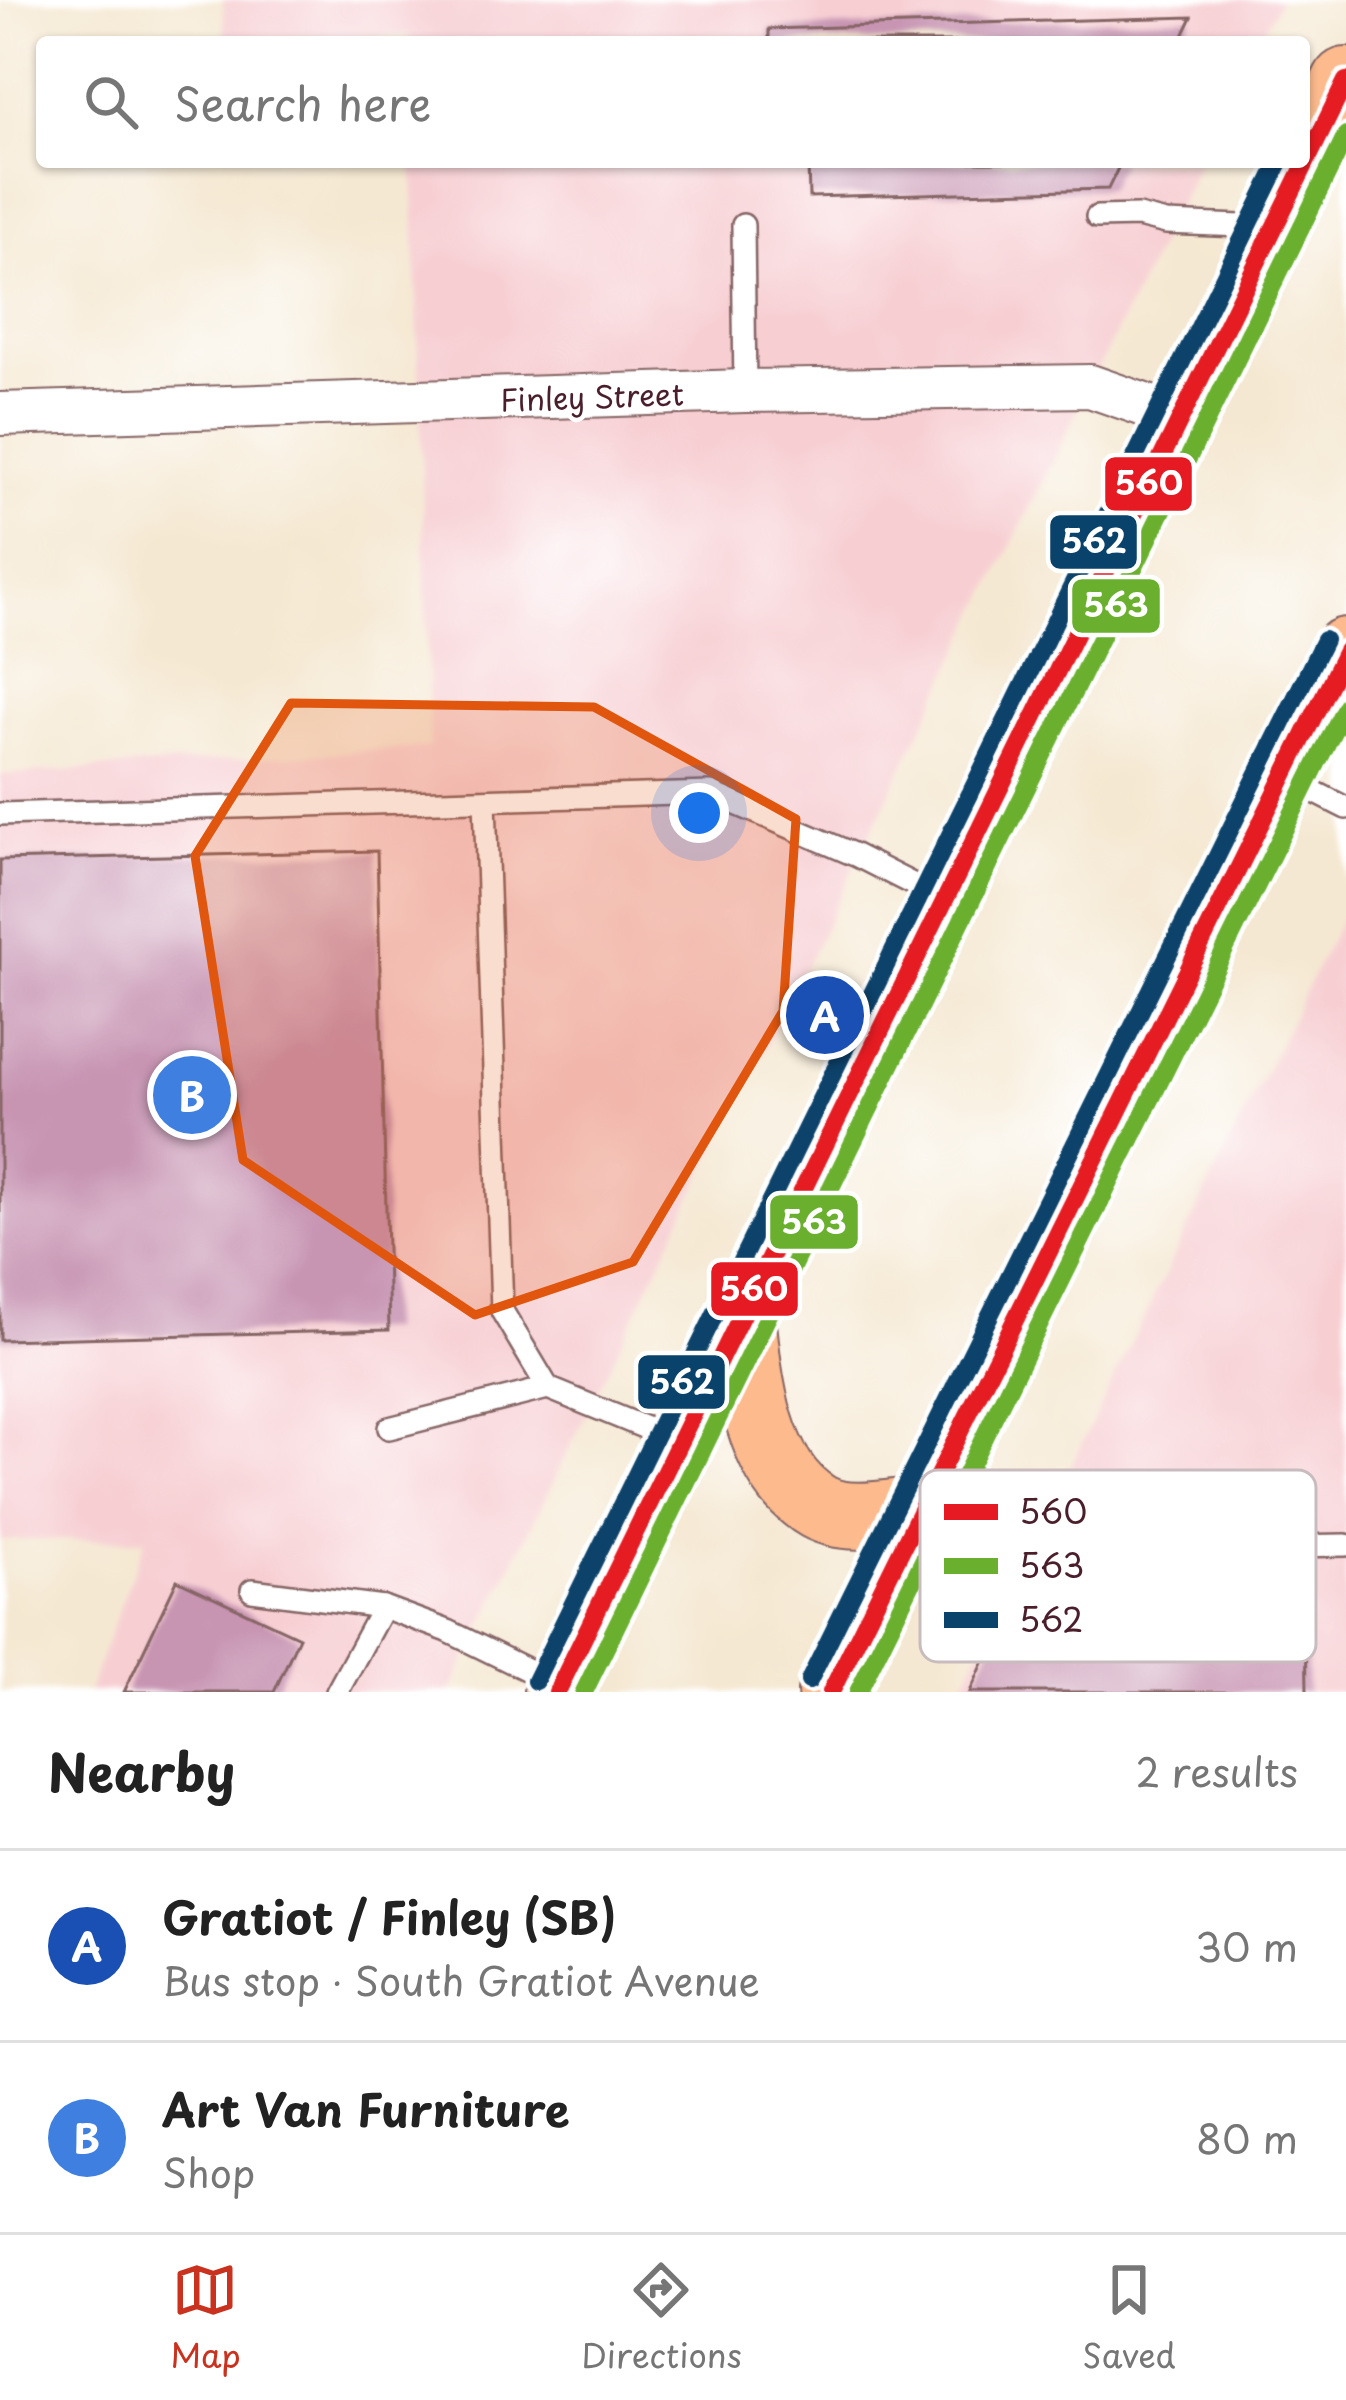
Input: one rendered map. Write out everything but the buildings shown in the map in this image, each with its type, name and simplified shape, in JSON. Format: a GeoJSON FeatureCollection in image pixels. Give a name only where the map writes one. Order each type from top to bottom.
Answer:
{"type":"FeatureCollection","features":[{"type":"Feature","properties":{"kind":"main road"},"geometry":{"type":"LineString","coordinates":[[1310,154],[1346,81]]}},
{"type":"Feature","properties":{"kind":"main road"},"geometry":{"type":"LineString","coordinates":[[558,1689],[1303,168]]}},
{"type":"Feature","properties":{"kind":"main road"},"geometry":{"type":"LineString","coordinates":[[939,1470],[1346,651]]}},
{"type":"Feature","properties":{"kind":"main road"},"geometry":{"type":"LineString","coordinates":[[742,1313],[749,1385],[768,1445],[792,1485],[819,1508],[856,1516],[919,1510]]}},
{"type":"Feature","properties":{"kind":"main road"},"geometry":{"type":"LineString","coordinates":[[831,1692],[919,1510]]}},
{"type":"Feature","properties":{"kind":"street","name":"Finley Street"},"geometry":{"type":"LineString","coordinates":[[0,414],[745,391],[1090,386],[1179,417]]}},
{"type":"Feature","properties":{"kind":"lane"},"geometry":{"type":"LineString","coordinates":[[1097,217],[1274,227]]}},
{"type":"Feature","properties":{"kind":"lane"},"geometry":{"type":"LineString","coordinates":[[743,225],[745,391]]}},
{"type":"Feature","properties":{"kind":"lane"},"geometry":{"type":"LineString","coordinates":[[1283,776],[1346,808]]}},
{"type":"Feature","properties":{"kind":"lane"},"geometry":{"type":"LineString","coordinates":[[0,814],[711,793],[855,855],[944,900]]}},
{"type":"Feature","properties":{"kind":"lane"},"geometry":{"type":"LineString","coordinates":[[485,800],[502,1311],[548,1388]]}},
{"type":"Feature","properties":{"kind":"lane"},"geometry":{"type":"LineString","coordinates":[[389,1428],[548,1388],[679,1442]]}},
{"type":"Feature","properties":{"kind":"lane"},"geometry":{"type":"LineString","coordinates":[[1316,1546],[1346,1546]]}},
{"type":"Feature","properties":{"kind":"lane"},"geometry":{"type":"LineString","coordinates":[[252,1590],[383,1607],[448,1631],[558,1689]]}},
{"type":"Feature","properties":{"kind":"lane"},"geometry":{"type":"LineString","coordinates":[[337,1692],[383,1607]]}},
{"type":"Feature","properties":{"kind":"highlighted area"},"geometry":{"type":"Polygon","coordinates":[[[291,703],[594,707],[796,819],[783,1011],[633,1262],[475,1315],[243,1160],[195,856],[291,703]]]}},
{"type":"Feature","properties":{"kind":"shaded area"},"geometry":{"type":"Polygon","coordinates":[[[223,0],[1279,0],[1261,36],[225,36],[223,0]]]}},
{"type":"Feature","properties":{"kind":"shaded area"},"geometry":{"type":"Polygon","coordinates":[[[413,168],[1196,168],[450,1692],[88,1692],[145,1540],[0,1540],[0,775],[430,747],[413,168]]]}},
{"type":"Feature","properties":{"kind":"shaded area"},"geometry":{"type":"Polygon","coordinates":[[[1346,908],[1346,1692],[959,1692],[974,1662],[1316,1662],[1316,1470],[1069,1470],[1346,908]]]}},
{"type":"Feature","properties":{"kind":"transit line","name":"560"},"geometry":{"type":"LineString","coordinates":[[1310,155],[1346,81]]}},
{"type":"Feature","properties":{"kind":"transit line","name":"563"},"geometry":{"type":"LineString","coordinates":[[584,1692],[1346,136]]}},
{"type":"Feature","properties":{"kind":"transit line","name":"562"},"geometry":{"type":"LineString","coordinates":[[535,1681],[1277,168]]}},
{"type":"Feature","properties":{"kind":"transit line","name":"560"},"geometry":{"type":"LineString","coordinates":[[557,1692],[1303,168]]}},
{"type":"Feature","properties":{"kind":"transit line","name":"562"},"geometry":{"type":"LineString","coordinates":[[809,1681],[1324,640]]}},
{"type":"Feature","properties":{"kind":"transit line","name":"560"},"geometry":{"type":"LineString","coordinates":[[941,1470],[1346,651]]}},
{"type":"Feature","properties":{"kind":"transit line","name":"563"},"geometry":{"type":"LineString","coordinates":[[968,1470],[1346,705]]}},
{"type":"Feature","properties":{"kind":"transit line","name":"560"},"geometry":{"type":"LineString","coordinates":[[831,1692],[920,1512]]}},
{"type":"Feature","properties":{"kind":"transit line","name":"563"},"geometry":{"type":"LineString","coordinates":[[858,1692],[920,1567]]}},
{"type":"Feature","properties":{"kind":"place","name":"Gratiot / Finley (SB)"},"geometry":{"type":"Point","coordinates":[825,1015]}},
{"type":"Feature","properties":{"kind":"place","name":"Art Van Furniture"},"geometry":{"type":"Point","coordinates":[192,1095]}}]}
